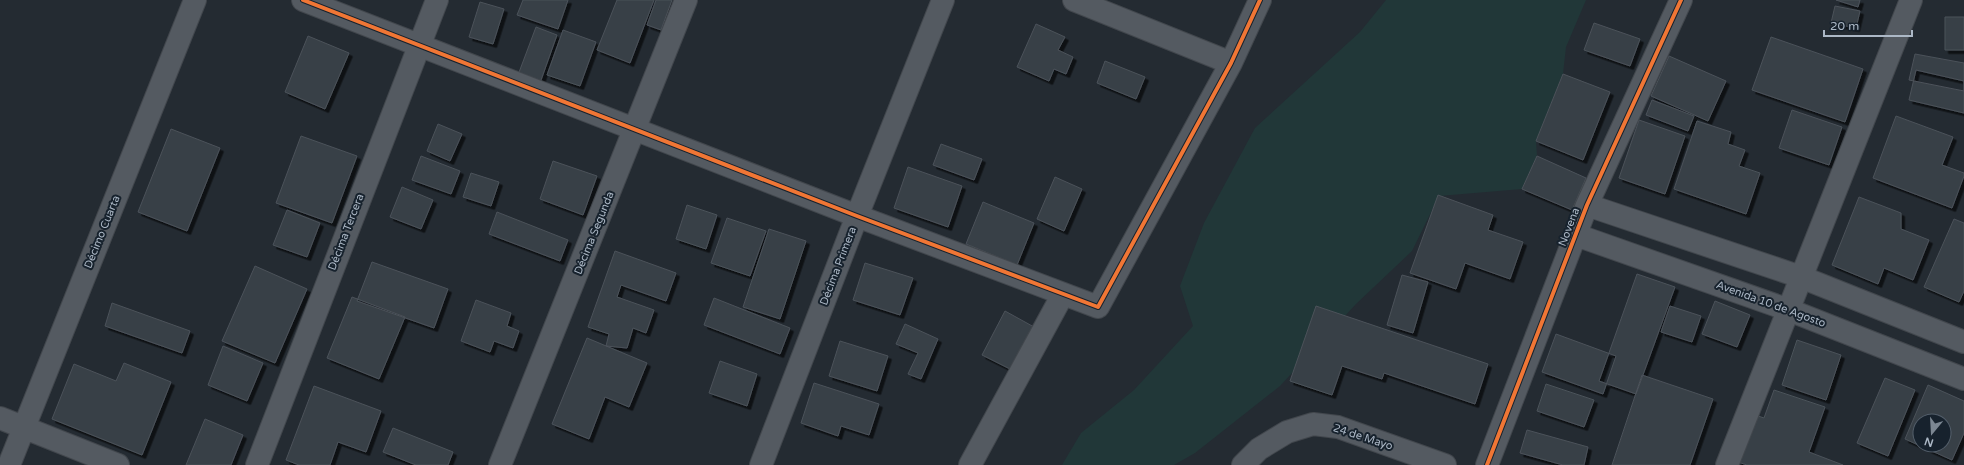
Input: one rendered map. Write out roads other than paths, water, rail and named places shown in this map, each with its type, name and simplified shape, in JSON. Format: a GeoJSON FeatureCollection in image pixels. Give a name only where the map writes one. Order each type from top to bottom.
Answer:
{"type":"FeatureCollection","features":[{"type":"Feature","properties":{"kind":"street","name":"Décimo Cuarta"},"geometry":{"type":"LineString","coordinates":[[9,465],[195,0]]}},
{"type":"Feature","properties":{"kind":"street"},"geometry":{"type":"LineString","coordinates":[[303,0],[857,216],[1098,307],[1231,63],[1260,0]]}},
{"type":"Feature","properties":{"kind":"street","name":"Décima Tercera"},"geometry":{"type":"LineString","coordinates":[[257,465],[418,44],[437,0]]}},
{"type":"Feature","properties":{"kind":"street","name":"Décima Segunda"},"geometry":{"type":"LineString","coordinates":[[500,465],[686,0]]}},
{"type":"Feature","properties":{"kind":"street","name":"Décima Primera"},"geometry":{"type":"LineString","coordinates":[[761,465],[857,216],[943,0]]}},
{"type":"Feature","properties":{"kind":"street"},"geometry":{"type":"LineString","coordinates":[[1074,0],[1231,63]]}},
{"type":"Feature","properties":{"kind":"street","name":"Novena"},"geometry":{"type":"LineString","coordinates":[[1487,465],[1587,206],[1681,0]]}},
{"type":"Feature","properties":{"kind":"street"},"geometry":{"type":"LineString","coordinates":[[1727,465],[1911,0]]}},
{"type":"Feature","properties":{"kind":"street"},"geometry":{"type":"LineString","coordinates":[[1587,206],[1802,277],[1964,342]]}},
{"type":"Feature","properties":{"kind":"street","name":"Avenida 10 de Agosto"},"geometry":{"type":"LineString","coordinates":[[1576,235],[1789,310],[1964,379]]}},
{"type":"Feature","properties":{"kind":"street"},"geometry":{"type":"LineString","coordinates":[[970,465],[1063,294]]}},
{"type":"Feature","properties":{"kind":"street"},"geometry":{"type":"LineString","coordinates":[[0,418],[118,465]]}},
{"type":"Feature","properties":{"kind":"street","name":"24 de Mayo"},"geometry":{"type":"LineString","coordinates":[[1243,465],[1259,449],[1287,432],[1313,424],[1338,427],[1445,465]]}}]}
